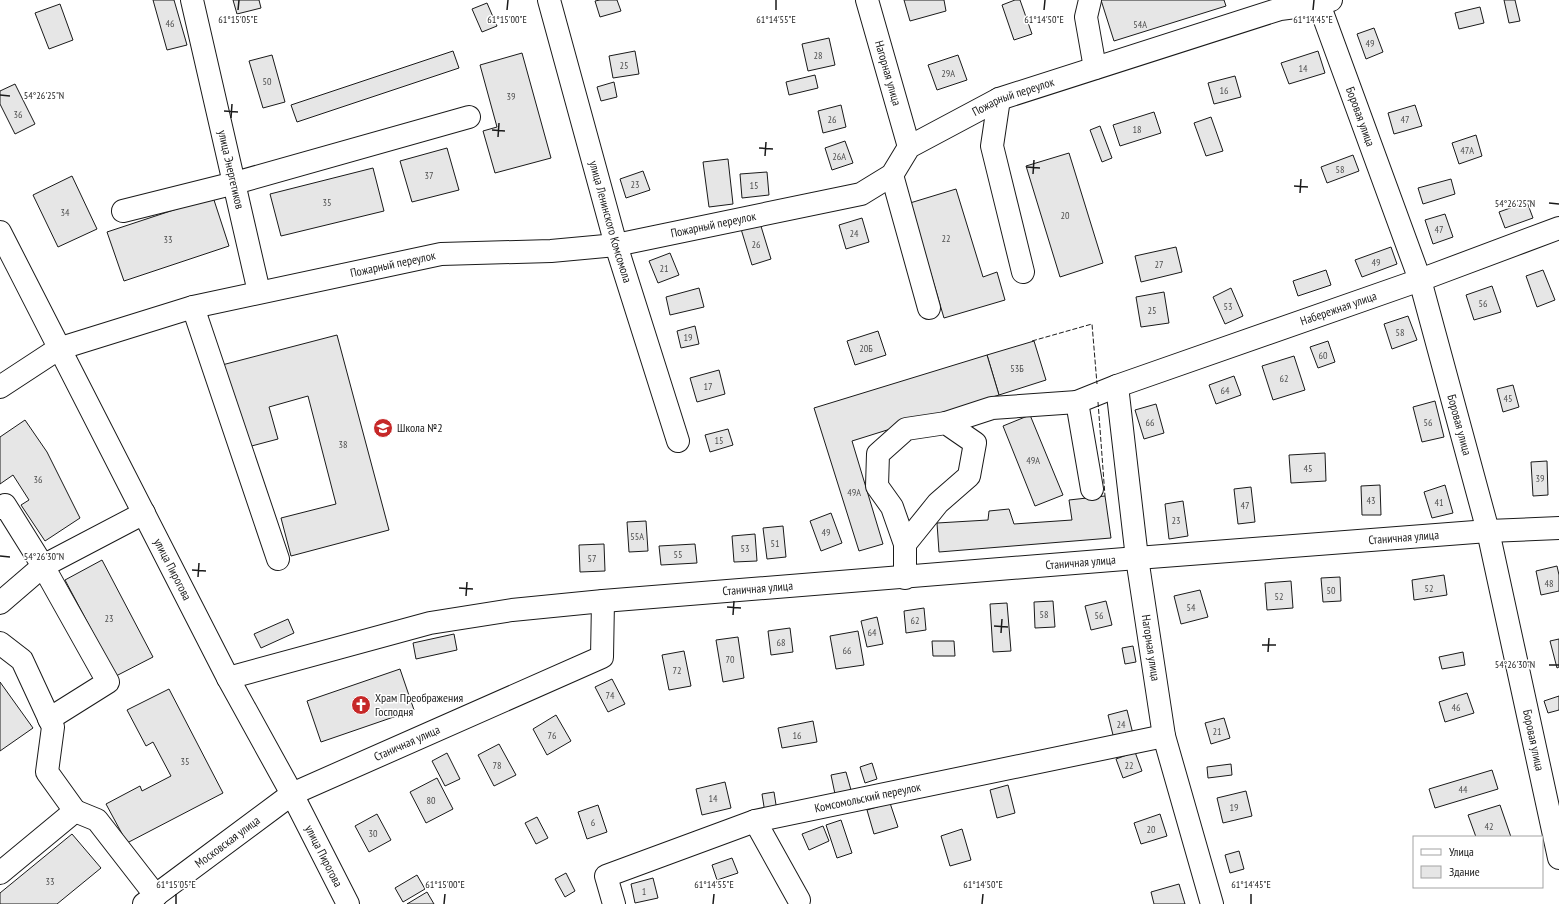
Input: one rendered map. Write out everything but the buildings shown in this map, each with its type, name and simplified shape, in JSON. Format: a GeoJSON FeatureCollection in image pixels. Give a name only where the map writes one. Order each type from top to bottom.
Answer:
{"type":"FeatureCollection","features":[{"type":"Feature","properties":{"kind":"street","name":"улица Энергетиков"},"geometry":{"type":"LineString","coordinates":[[192,0],[259,292]]}},
{"type":"Feature","properties":{"kind":"street","name":"улица Ленинского Комсомола"},"geometry":{"type":"LineString","coordinates":[[549,0],[616,245],[678,441]]}},
{"type":"Feature","properties":{"kind":"street","name":"Нагорная улица"},"geometry":{"type":"LineString","coordinates":[[867,0],[909,147]]}},
{"type":"Feature","properties":{"kind":"street"},"geometry":{"type":"LineString","coordinates":[[1090,0],[1086,17],[1095,68]]}},
{"type":"Feature","properties":{"kind":"street","name":"Пожарный переулок"},"geometry":{"type":"LineString","coordinates":[[0,386],[58,349],[193,307],[259,292],[441,254],[551,251],[616,245],[860,194],[892,174],[909,147],[999,99],[1095,68],[1279,4],[1325,2]]}},
{"type":"Feature","properties":{"kind":"street","name":"Боровая улица"},"geometry":{"type":"LineString","coordinates":[[1325,2],[1420,280],[1488,531],[1559,858]]}},
{"type":"Feature","properties":{"kind":"street"},"geometry":{"type":"LineString","coordinates":[[999,99],[992,146],[1023,272]]}},
{"type":"Feature","properties":{"kind":"street"},"geometry":{"type":"LineString","coordinates":[[124,211],[235,183],[469,117]]}},
{"type":"Feature","properties":{"kind":"street"},"geometry":{"type":"LineString","coordinates":[[892,174],[929,308]]}},
{"type":"Feature","properties":{"kind":"street","name":"Набережная улица"},"geometry":{"type":"LineString","coordinates":[[906,578],[905,544],[892,506],[877,486],[878,454],[906,429],[946,423],[992,408],[1077,402],[1118,386],[1420,280],[1559,228]]}},
{"type":"Feature","properties":{"kind":"street","name":"улица Пирогова"},"geometry":{"type":"LineString","coordinates":[[0,232],[58,349],[228,678],[292,794],[348,904]]}},
{"type":"Feature","properties":{"kind":"street"},"geometry":{"type":"LineString","coordinates":[[193,307],[278,559]]}},
{"type":"Feature","properties":{"kind":"street","name":"Нагорная улица"},"geometry":{"type":"LineString","coordinates":[[1118,386],[1137,558],[1164,736],[1212,904]]}},
{"type":"Feature","properties":{"kind":"street"},"geometry":{"type":"LineString","coordinates":[[1077,402],[1092,489]]}},
{"type":"Feature","properties":{"kind":"street"},"geometry":{"type":"LineString","coordinates":[[905,544],[938,503],[969,476],[974,443],[946,423]]}},
{"type":"Feature","properties":{"kind":"street"},"geometry":{"type":"LineString","coordinates":[[0,508],[5,505],[44,566],[108,682],[49,719]]}},
{"type":"Feature","properties":{"kind":"street"},"geometry":{"type":"LineString","coordinates":[[0,603],[44,566],[144,513]]}},
{"type":"Feature","properties":{"kind":"street","name":"Станичная улица"},"geometry":{"type":"LineString","coordinates":[[228,678],[430,623],[512,610],[603,601],[906,578],[1137,558],[1488,531],[1559,528]]}},
{"type":"Feature","properties":{"kind":"street","name":"Станичная улица"},"geometry":{"type":"LineString","coordinates":[[292,794],[602,657],[603,601]]}},
{"type":"Feature","properties":{"kind":"street"},"geometry":{"type":"LineString","coordinates":[[0,643],[22,660],[53,727],[47,772],[75,811],[96,820],[150,900]]}},
{"type":"Feature","properties":{"kind":"street","name":"Комсомольский переулок"},"geometry":{"type":"LineString","coordinates":[[614,904],[606,876],[755,821],[1164,736]]}},
{"type":"Feature","properties":{"kind":"street","name":"Московская улица"},"geometry":{"type":"LineString","coordinates":[[150,900],[292,794]]}},
{"type":"Feature","properties":{"kind":"street"},"geometry":{"type":"LineString","coordinates":[[0,873],[75,811]]}},
{"type":"Feature","properties":{"kind":"street"},"geometry":{"type":"LineString","coordinates":[[755,821],[799,900]]}},
{"type":"Feature","properties":{"kind":"fence"},"geometry":{"type":"LineString","coordinates":[[1032,341],[1092,324],[1097,384]]}},
{"type":"Feature","properties":{"kind":"fence"},"geometry":{"type":"LineString","coordinates":[[1098,402],[1105,496]]}},
{"type":"Feature","properties":{"kind":"place","name":"Школа №2"},"geometry":{"type":"Point","coordinates":[383,428]}},
{"type":"Feature","properties":{"kind":"place","name":"Храм Преображения Господня"},"geometry":{"type":"Point","coordinates":[361,705]}}]}
